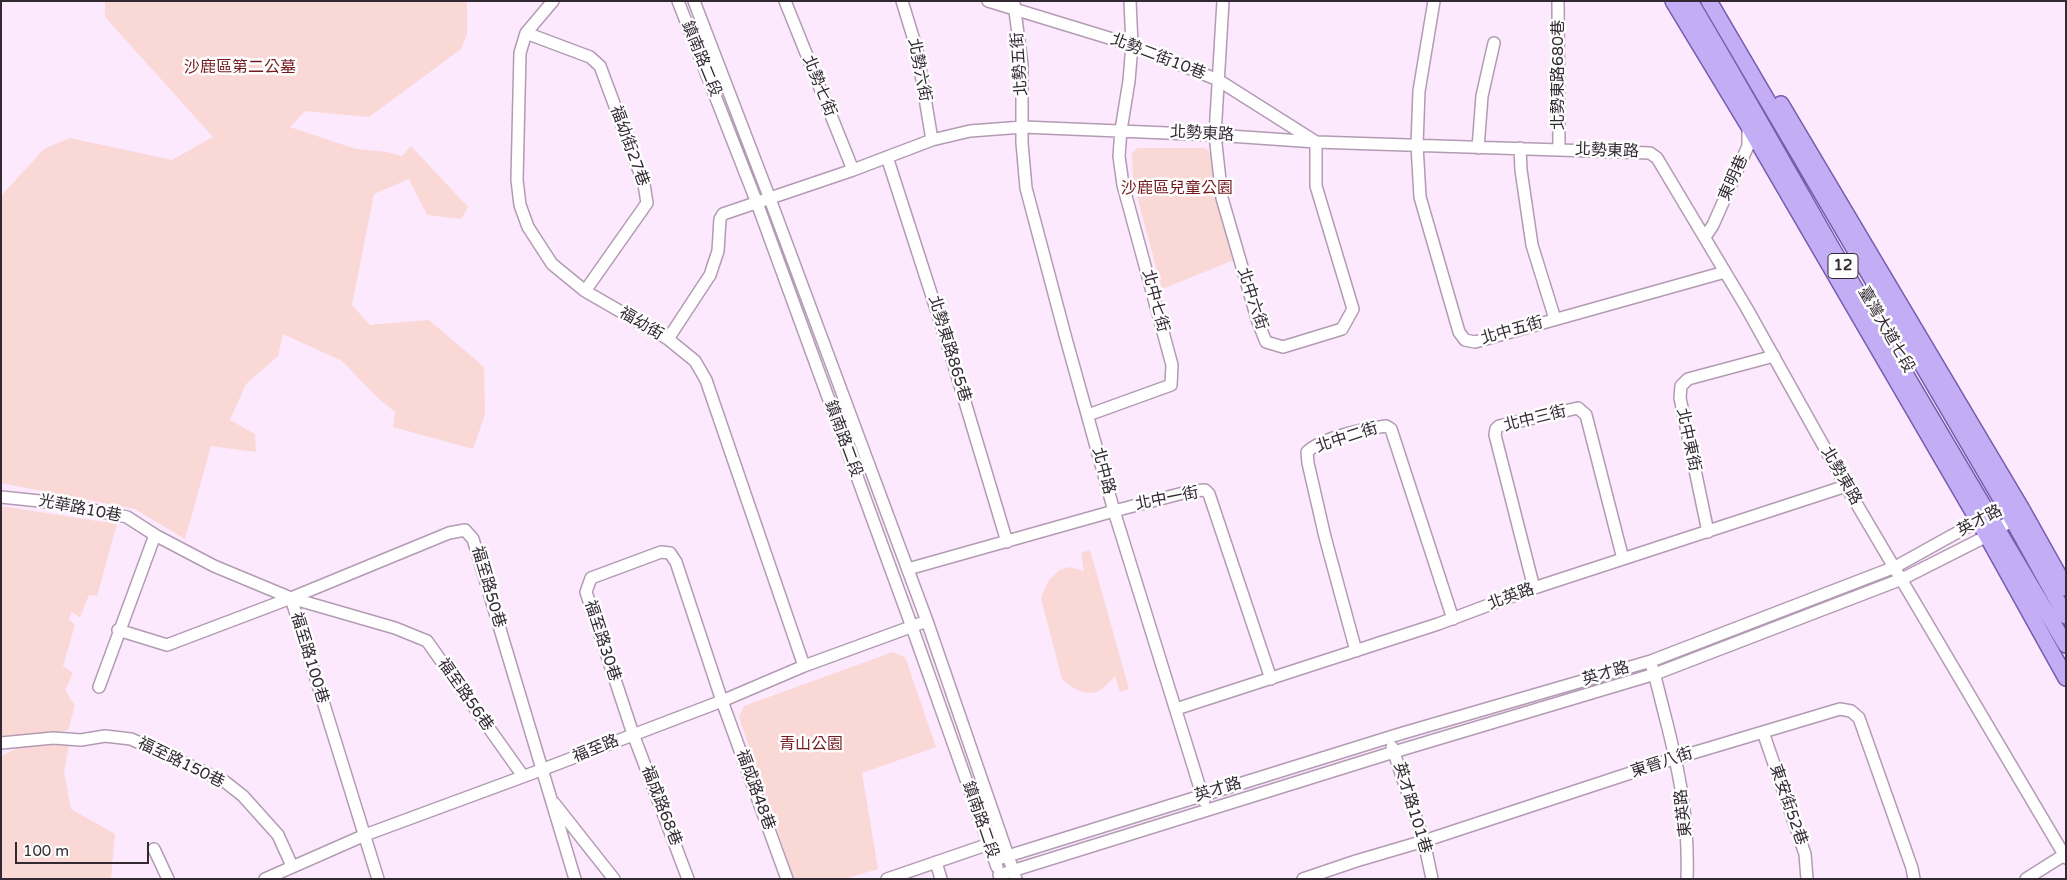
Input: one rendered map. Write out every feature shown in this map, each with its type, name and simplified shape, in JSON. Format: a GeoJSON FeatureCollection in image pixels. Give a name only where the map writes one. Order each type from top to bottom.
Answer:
{"type":"FeatureCollection","features":[{"type":"Feature","properties":{"kind":"main road","name":"臺灣大道七段"},"geometry":{"type":"LineString","coordinates":[[1674,1],[1753,121]]}},
{"type":"Feature","properties":{"kind":"main road","name":"臺灣大道七段"},"geometry":{"type":"LineString","coordinates":[[1690,1],[1753,121],[1993,532],[2066,678]]}},
{"type":"Feature","properties":{"kind":"main road","name":"臺灣大道七段"},"geometry":{"type":"LineString","coordinates":[[1709,1],[1777,107],[2012,506],[2066,588]]}},
{"type":"Feature","properties":{"kind":"main road","name":"臺灣大道七段"},"geometry":{"type":"LineString","coordinates":[[1720,1],[1777,107]]}},
{"type":"Feature","properties":{"kind":"main road"},"geometry":{"type":"LineString","coordinates":[[2012,506],[2016,525],[2066,616]]}},
{"type":"Feature","properties":{"kind":"main road"},"geometry":{"type":"LineString","coordinates":[[1993,532],[2006,542],[2066,646]]}},
{"type":"Feature","properties":{"kind":"street","name":"福幼街"},"geometry":{"type":"LineString","coordinates":[[553,1],[526,33],[520,52],[517,180],[520,205],[528,228],[552,264],[585,291],[668,339],[695,361],[706,380],[804,666]]}},
{"type":"Feature","properties":{"kind":"street","name":"鎮南路二段"},"geometry":{"type":"LineString","coordinates":[[678,1],[757,203],[912,626],[1000,877]]}},
{"type":"Feature","properties":{"kind":"street","name":"鎮南路二段"},"geometry":{"type":"LineString","coordinates":[[694,1],[908,569],[1015,874]]}},
{"type":"Feature","properties":{"kind":"street","name":"北勢七街"},"geometry":{"type":"LineString","coordinates":[[785,1],[853,170]]}},
{"type":"Feature","properties":{"kind":"street","name":"北勢六街"},"geometry":{"type":"LineString","coordinates":[[902,1],[917,50],[932,140]]}},
{"type":"Feature","properties":{"kind":"street","name":"北勢二街10巷"},"geometry":{"type":"LineString","coordinates":[[988,1],[1015,5],[1132,45],[1218,80],[1316,142]]}},
{"type":"Feature","properties":{"kind":"street"},"geometry":{"type":"LineString","coordinates":[[1121,130],[1129,81],[1132,45],[1130,1]]}},
{"type":"Feature","properties":{"kind":"street"},"geometry":{"type":"LineString","coordinates":[[1215,135],[1223,1]]}},
{"type":"Feature","properties":{"kind":"street"},"geometry":{"type":"LineString","coordinates":[[1417,145],[1419,92],[1434,1]]}},
{"type":"Feature","properties":{"kind":"street","name":"北勢東路680巷"},"geometry":{"type":"LineString","coordinates":[[1558,1],[1559,149]]}},
{"type":"Feature","properties":{"kind":"street","name":"北勢五街"},"geometry":{"type":"LineString","coordinates":[[1015,5],[1022,65],[1023,127]]}},
{"type":"Feature","properties":{"kind":"street","name":"福幼街27巷"},"geometry":{"type":"LineString","coordinates":[[526,33],[590,57],[600,66],[644,184],[647,203],[585,291]]}},
{"type":"Feature","properties":{"kind":"street"},"geometry":{"type":"LineString","coordinates":[[1478,148],[1482,96],[1494,43]]}},
{"type":"Feature","properties":{"kind":"street"},"geometry":{"type":"LineString","coordinates":[[1753,121],[1777,107]]}},
{"type":"Feature","properties":{"kind":"street","name":"東明巷"},"geometry":{"type":"LineString","coordinates":[[1705,237],[1713,225],[1748,146],[1753,121]]}},
{"type":"Feature","properties":{"kind":"street","name":"北勢東路"},"geometry":{"type":"LineString","coordinates":[[668,339],[710,275],[718,251],[720,219],[723,214],[887,158],[932,140],[970,131],[1023,127],[1121,130],[1316,142],[1650,153],[1657,158],[1705,237],[1846,486],[2065,856]]}},
{"type":"Feature","properties":{"kind":"street","name":"北中路"},"geometry":{"type":"LineString","coordinates":[[1023,127],[1022,143],[1026,188],[1065,334],[1114,510],[1207,810]]}},
{"type":"Feature","properties":{"kind":"street","name":"北中七街"},"geometry":{"type":"LineString","coordinates":[[1088,415],[1171,385],[1172,377],[1172,365],[1123,185],[1119,156],[1121,130]]}},
{"type":"Feature","properties":{"kind":"street","name":"北中六街"},"geometry":{"type":"LineString","coordinates":[[1215,135],[1222,198],[1258,322],[1266,342],[1283,347],[1342,329],[1354,310],[1316,186],[1316,142]]}},
{"type":"Feature","properties":{"kind":"street","name":"北中五街"},"geometry":{"type":"LineString","coordinates":[[1417,145],[1420,196],[1459,332],[1465,340],[1476,342],[1725,272]]}},
{"type":"Feature","properties":{"kind":"street"},"geometry":{"type":"LineString","coordinates":[[1520,148],[1532,245],[1555,319]]}},
{"type":"Feature","properties":{"kind":"street","name":"北勢東路865巷"},"geometry":{"type":"LineString","coordinates":[[887,158],[950,352],[1007,542]]}},
{"type":"Feature","properties":{"kind":"street","name":"北中東街"},"geometry":{"type":"LineString","coordinates":[[1708,532],[1680,398],[1681,386],[1688,379],[1774,356]]}},
{"type":"Feature","properties":{"kind":"street","name":"北中三街"},"geometry":{"type":"LineString","coordinates":[[1534,588],[1495,435],[1496,429],[1499,426],[1578,408],[1586,415],[1623,559]]}},
{"type":"Feature","properties":{"kind":"street","name":"北中二街"},"geometry":{"type":"LineString","coordinates":[[1356,651],[1325,537],[1308,463],[1307,452],[1314,446],[1323,443],[1366,429],[1386,426],[1391,429],[1452,619]]}},
{"type":"Feature","properties":{"kind":"street","name":"北英路"},"geometry":{"type":"LineString","coordinates":[[1176,709],[1356,651],[1452,619],[1534,588],[1846,486]]}},
{"type":"Feature","properties":{"kind":"street","name":"北中一街"},"geometry":{"type":"LineString","coordinates":[[908,569],[1114,510],[1191,491],[1205,490],[1209,494],[1271,679]]}},
{"type":"Feature","properties":{"kind":"street","name":"光華路10巷"},"geometry":{"type":"LineString","coordinates":[[1,497],[59,503],[127,517],[154,535],[214,566],[291,598]]}},
{"type":"Feature","properties":{"kind":"street","name":"英才路"},"geometry":{"type":"LineString","coordinates":[[994,860],[1389,738],[1651,661],[1895,567],[1984,518],[2012,506]]}},
{"type":"Feature","properties":{"kind":"street","name":"英才路"},"geometry":{"type":"LineString","coordinates":[[1000,877],[1015,874],[1207,810],[1394,752],[1655,674],[1902,579],[1993,532],[2016,525]]}},
{"type":"Feature","properties":{"kind":"street","name":"福至路50巷"},"geometry":{"type":"LineString","coordinates":[[291,598],[449,533],[465,530],[473,539],[575,879]]}},
{"type":"Feature","properties":{"kind":"street"},"geometry":{"type":"LineString","coordinates":[[99,687],[118,630],[154,535]]}},
{"type":"Feature","properties":{"kind":"street","name":"福至路30巷"},"geometry":{"type":"LineString","coordinates":[[633,734],[586,592],[591,578],[636,560],[661,552],[670,553],[676,562],[722,701]]}},
{"type":"Feature","properties":{"kind":"street","name":"福至路56巷"},"geometry":{"type":"LineString","coordinates":[[291,598],[395,628],[427,641],[523,776]]}},
{"type":"Feature","properties":{"kind":"street","name":"福至路100巷"},"geometry":{"type":"LineString","coordinates":[[118,630],[167,645],[291,598],[332,733],[366,835],[378,879]]}},
{"type":"Feature","properties":{"kind":"street","name":"福至路"},"geometry":{"type":"LineString","coordinates":[[265,879],[366,835],[722,701],[804,666],[927,621]]}},
{"type":"Feature","properties":{"kind":"street","name":"東英路"},"geometry":{"type":"LineString","coordinates":[[1651,661],[1676,758],[1685,803],[1688,838],[1687,879]]}},
{"type":"Feature","properties":{"kind":"street","name":"福成路48巷"},"geometry":{"type":"LineString","coordinates":[[722,701],[787,879]]}},
{"type":"Feature","properties":{"kind":"street","name":"東晉八街"},"geometry":{"type":"LineString","coordinates":[[1303,879],[1676,758],[1840,709],[1851,711],[1859,718],[1912,868],[1914,879]]}},
{"type":"Feature","properties":{"kind":"street","name":"東安街52巷"},"geometry":{"type":"LineString","coordinates":[[1763,732],[1805,854],[1807,879]]}},
{"type":"Feature","properties":{"kind":"street","name":"福成路68巷"},"geometry":{"type":"LineString","coordinates":[[633,734],[688,879]]}},
{"type":"Feature","properties":{"kind":"street","name":"福至路150巷"},"geometry":{"type":"LineString","coordinates":[[1,743],[53,738],[81,740],[105,736],[131,739],[224,781],[244,796],[278,835],[292,866]]}},
{"type":"Feature","properties":{"kind":"street","name":"英才路101巷"},"geometry":{"type":"LineString","coordinates":[[1389,738],[1424,841],[1432,879]]}},
{"type":"Feature","properties":{"kind":"street"},"geometry":{"type":"LineString","coordinates":[[550,798],[614,879]]}},
{"type":"Feature","properties":{"kind":"street"},"geometry":{"type":"LineString","coordinates":[[887,879],[989,844]]}},
{"type":"Feature","properties":{"kind":"street"},"geometry":{"type":"LineString","coordinates":[[154,849],[168,879]]}},
{"type":"Feature","properties":{"kind":"street"},"geometry":{"type":"LineString","coordinates":[[2026,879],[2065,856]]}},
{"type":"Feature","properties":{"kind":"street"},"geometry":{"type":"LineString","coordinates":[[936,862],[941,879]]}},
{"type":"Feature","properties":{"kind":"green space","name":"沙鹿區第二公墓"},"geometry":{"type":"Polygon","coordinates":[[[105,1],[467,1],[467,34],[461,49],[369,117],[305,111],[290,127],[356,149],[387,152],[402,156],[411,146],[468,207],[461,219],[427,215],[409,179],[374,194],[352,305],[370,325],[429,320],[484,367],[485,415],[473,449],[393,427],[395,412],[379,399],[342,361],[283,334],[278,356],[246,384],[230,420],[255,434],[256,452],[211,446],[185,539],[135,509],[1,483],[1,196],[44,149],[70,138],[172,160],[213,137],[105,17],[105,1]]]}},
{"type":"Feature","properties":{"kind":"green space","name":"沙鹿區兒童公園"},"geometry":{"type":"Polygon","coordinates":[[[1138,148],[1206,148],[1214,159],[1234,260],[1162,289],[1133,181],[1132,153],[1138,148]]]}},
{"type":"Feature","properties":{"kind":"green space"},"geometry":{"type":"Polygon","coordinates":[[[1,506],[117,524],[97,596],[89,595],[80,617],[72,612],[69,619],[75,625],[63,666],[73,673],[65,690],[75,706],[68,730],[1,745],[1,506]]]}},
{"type":"Feature","properties":{"kind":"green space"},"geometry":{"type":"Polygon","coordinates":[[[1090,550],[1129,689],[1120,692],[1115,676],[1103,688],[1093,693],[1076,689],[1062,679],[1041,598],[1049,580],[1060,570],[1069,567],[1084,571],[1081,553],[1090,550]]]}},
{"type":"Feature","properties":{"kind":"green space","name":"青山公園"},"geometry":{"type":"Polygon","coordinates":[[[893,652],[905,657],[936,747],[862,773],[878,869],[845,879],[794,879],[739,717],[744,706],[893,652]]]}},
{"type":"Feature","properties":{"kind":"green space"},"geometry":{"type":"Polygon","coordinates":[[[69,745],[64,772],[71,809],[115,834],[111,879],[1,879],[1,756],[22,746],[69,745]]]}}]}
